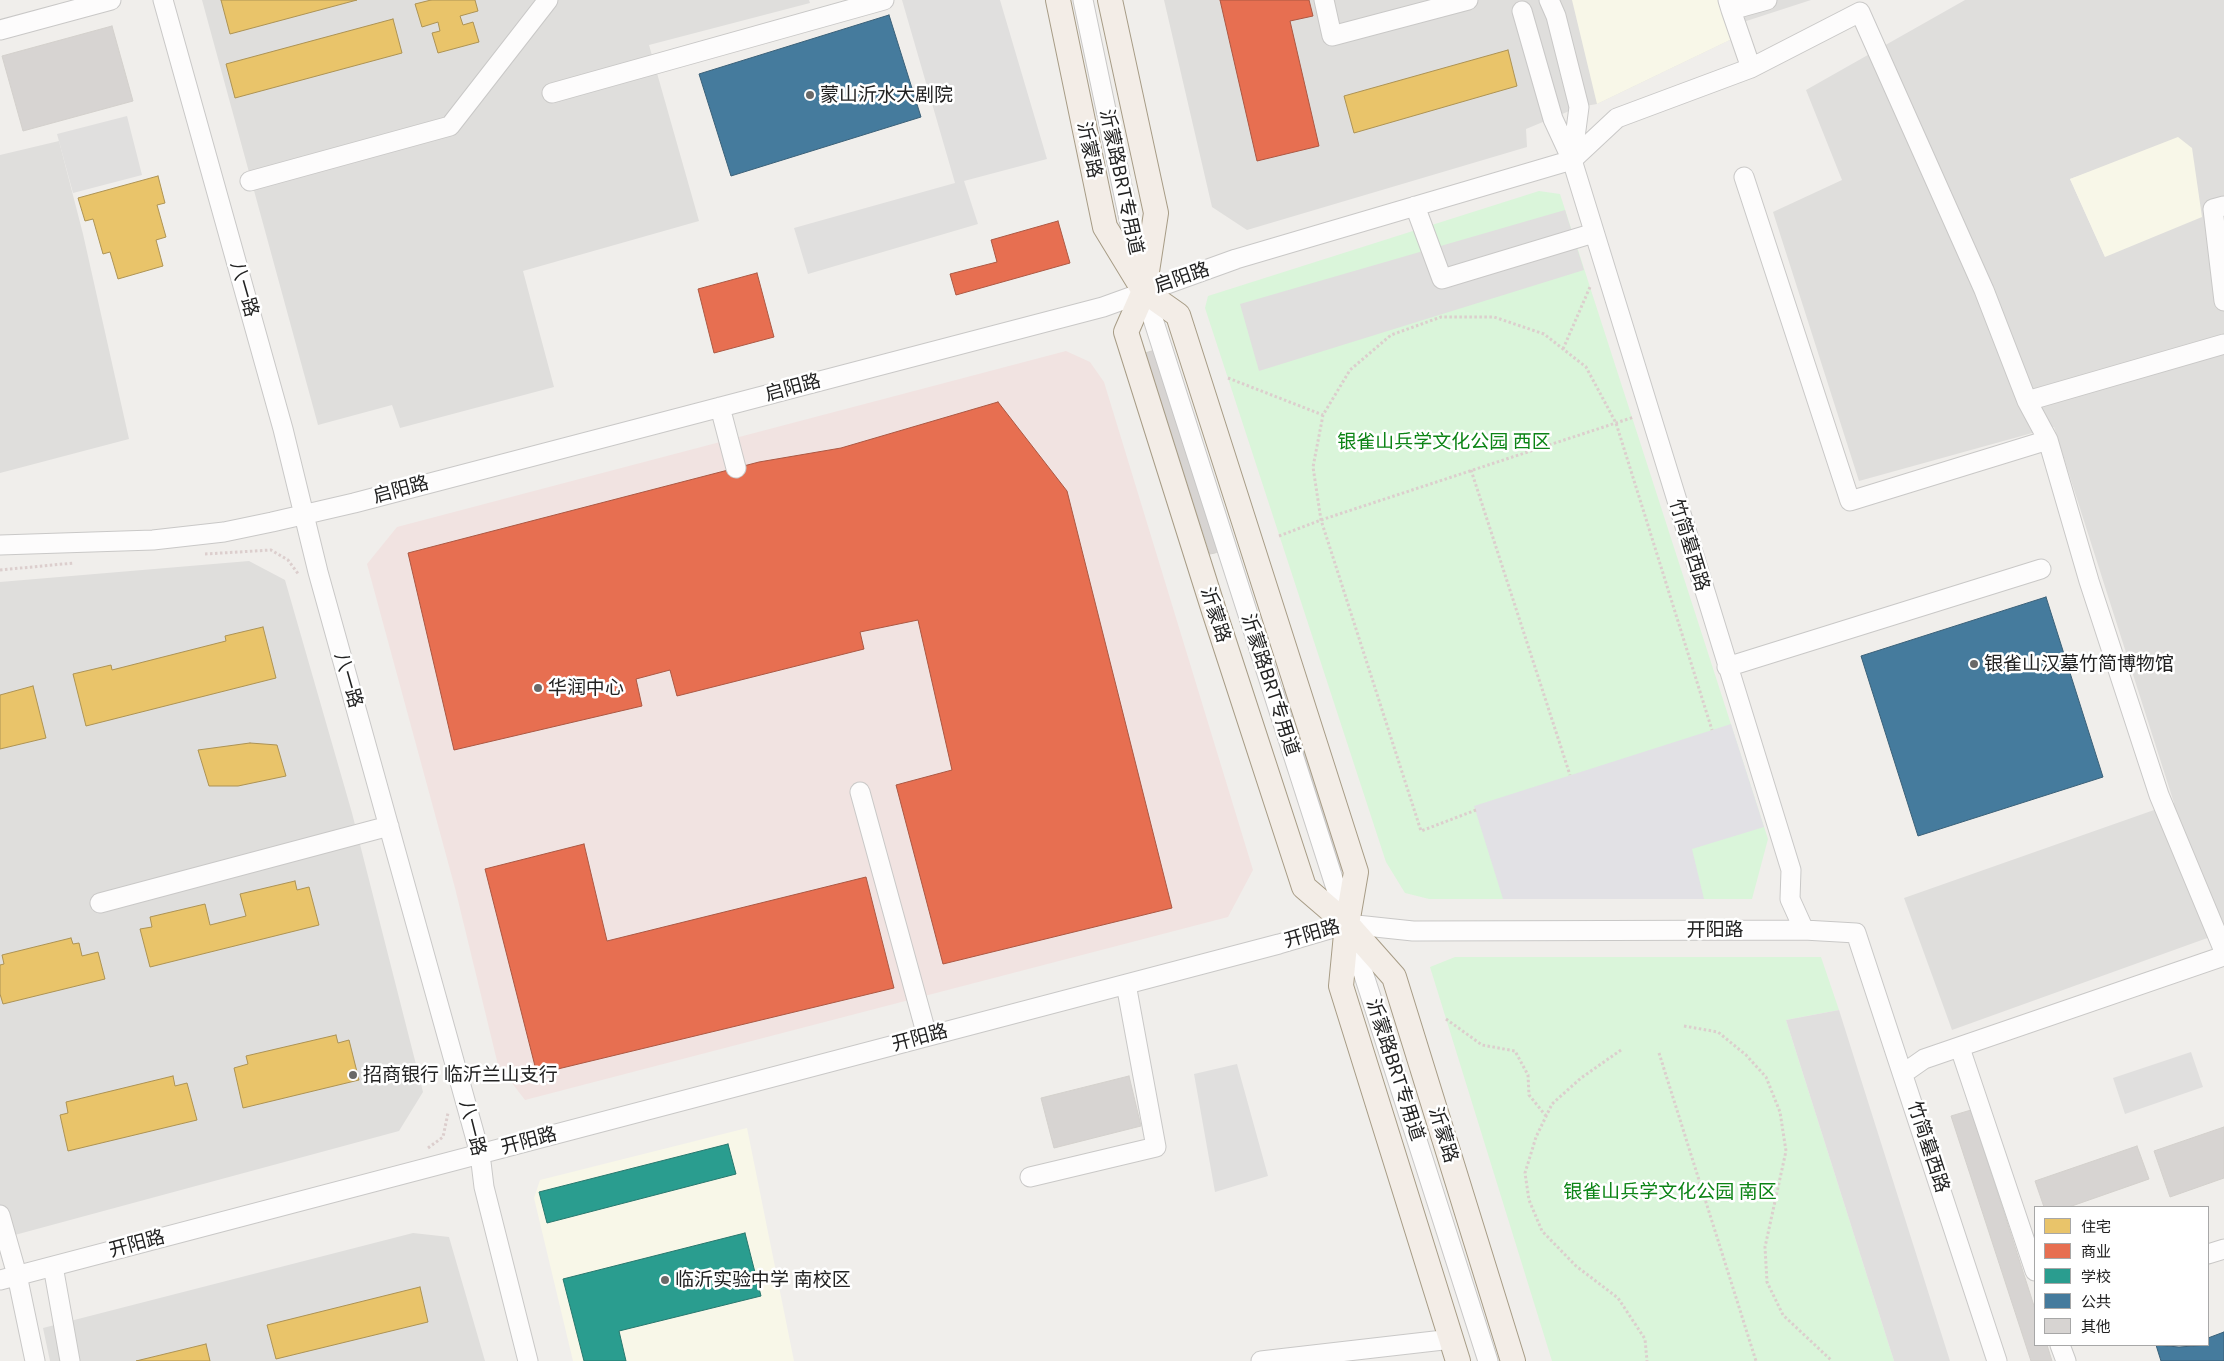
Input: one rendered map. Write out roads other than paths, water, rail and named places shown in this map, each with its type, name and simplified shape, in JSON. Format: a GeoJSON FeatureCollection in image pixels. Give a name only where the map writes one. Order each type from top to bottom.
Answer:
{"type":"FeatureCollection","features":[{"type":"Feature","properties":{"kind":"main road","name":"沂蒙路"},"geometry":{"type":"LineString","coordinates":[[1058,0],[1105,227],[1144,291],[1178,315],[1356,872],[1347,924],[1341,986],[1458,1361]]}},
{"type":"Feature","properties":{"kind":"main road","name":"沂蒙路"},"geometry":{"type":"LineString","coordinates":[[1110,0],[1156,213],[1144,291],[1126,332],[1304,887],[1347,924],[1394,977],[1513,1361]]}},
{"type":"Feature","properties":{"kind":"street"},"geometry":{"type":"LineString","coordinates":[[0,30],[111,0]]}},
{"type":"Feature","properties":{"kind":"street","name":"八一路"},"geometry":{"type":"LineString","coordinates":[[163,0],[283,429],[303,515],[480,1154],[484,1187],[528,1361]]}},
{"type":"Feature","properties":{"kind":"street"},"geometry":{"type":"LineString","coordinates":[[250,182],[450,126],[548,0]]}},
{"type":"Feature","properties":{"kind":"street"},"geometry":{"type":"LineString","coordinates":[[552,93],[884,0]]}},
{"type":"Feature","properties":{"kind":"street","name":"沂蒙路BRT专用道"},"geometry":{"type":"LineString","coordinates":[[1083,0],[1144,291]]}},
{"type":"Feature","properties":{"kind":"street"},"geometry":{"type":"LineString","coordinates":[[1324,0],[1332,36],[1468,0]]}},
{"type":"Feature","properties":{"kind":"street"},"geometry":{"type":"LineString","coordinates":[[1549,0],[1556,16],[1579,107],[1572,160]]}},
{"type":"Feature","properties":{"kind":"street"},"geometry":{"type":"LineString","coordinates":[[1750,68],[1729,5],[1767,0]]}},
{"type":"Feature","properties":{"kind":"street","name":"竹简墓西路"},"geometry":{"type":"LineString","coordinates":[[1522,11],[1553,119],[1572,160],[1726,667],[1791,870],[1790,899],[1804,930]]}},
{"type":"Feature","properties":{"kind":"street"},"geometry":{"type":"LineString","coordinates":[[1572,160],[1617,118],[1750,68],[1860,12],[1984,290],[2027,401],[2048,440],[2089,581],[2159,795],[2224,951]]}},
{"type":"Feature","properties":{"kind":"street","name":"启阳路"},"geometry":{"type":"LineString","coordinates":[[0,545],[152,540],[224,532],[303,515],[1092,310],[1236,259],[1572,160]]}},
{"type":"Feature","properties":{"kind":"street"},"geometry":{"type":"LineString","coordinates":[[1744,177],[1850,501],[2048,440]]}},
{"type":"Feature","properties":{"kind":"street"},"geometry":{"type":"LineString","coordinates":[[1415,206],[1442,279],[1594,233]]}},
{"type":"Feature","properties":{"kind":"street"},"geometry":{"type":"LineString","coordinates":[[2224,206],[2213,209],[2224,301]]}},
{"type":"Feature","properties":{"kind":"street"},"geometry":{"type":"LineString","coordinates":[[2027,401],[2224,344]]}},
{"type":"Feature","properties":{"kind":"street"},"geometry":{"type":"LineString","coordinates":[[720,407],[736,468]]}},
{"type":"Feature","properties":{"kind":"street"},"geometry":{"type":"LineString","coordinates":[[1726,667],[2041,569]]}},
{"type":"Feature","properties":{"kind":"street"},"geometry":{"type":"LineString","coordinates":[[860,792],[927,1036]]}},
{"type":"Feature","properties":{"kind":"street"},"geometry":{"type":"LineString","coordinates":[[100,903],[389,826]]}},
{"type":"Feature","properties":{"kind":"street","name":"沂蒙路BRT专用道"},"geometry":{"type":"LineString","coordinates":[[1347,924],[1488,1361]]}},
{"type":"Feature","properties":{"kind":"street","name":"开阳路"},"geometry":{"type":"LineString","coordinates":[[9,1278],[1347,924],[1413,931],[1804,930],[1856,933]]}},
{"type":"Feature","properties":{"kind":"street","name":"竹简墓西路"},"geometry":{"type":"LineString","coordinates":[[1856,933],[1904,1073],[1997,1361]]}},
{"type":"Feature","properties":{"kind":"street"},"geometry":{"type":"LineString","coordinates":[[1904,1073],[1924,1059],[2224,956]]}},
{"type":"Feature","properties":{"kind":"street"},"geometry":{"type":"LineString","coordinates":[[1030,1177],[1156,1147],[1126,984]]}},
{"type":"Feature","properties":{"kind":"street"},"geometry":{"type":"LineString","coordinates":[[1960,1048],[2034,1268]]}},
{"type":"Feature","properties":{"kind":"street"},"geometry":{"type":"LineString","coordinates":[[0,1215],[9,1278],[35,1361]]}},
{"type":"Feature","properties":{"kind":"street"},"geometry":{"type":"LineString","coordinates":[[2209,1254],[2224,1249]]}},
{"type":"Feature","properties":{"kind":"street"},"geometry":{"type":"LineString","coordinates":[[53,1266],[70,1361]]}},
{"type":"Feature","properties":{"kind":"street"},"geometry":{"type":"LineString","coordinates":[[1261,1361],[1452,1338]]}},
{"type":"Feature","properties":{"kind":"street"},"geometry":{"type":"LineString","coordinates":[[2060,1346],[2066,1361]]}},
{"type":"Feature","properties":{"kind":"place","name":"蒙山沂水大剧院"},"geometry":{"type":"Point","coordinates":[810,95]}},
{"type":"Feature","properties":{"kind":"place","name":"银雀山汉墓竹简博物馆"},"geometry":{"type":"Point","coordinates":[1974,664]}},
{"type":"Feature","properties":{"kind":"place","name":"华润中心"},"geometry":{"type":"Point","coordinates":[538,688]}},
{"type":"Feature","properties":{"kind":"place","name":"招商银行 临沂兰山支行"},"geometry":{"type":"Point","coordinates":[353,1075]}},
{"type":"Feature","properties":{"kind":"place","name":"临沂实验中学 南校区"},"geometry":{"type":"Point","coordinates":[665,1280]}},
{"type":"Feature","properties":{"kind":"park label","name":"银雀山兵学文化公园 西区"},"geometry":{"type":"Point","coordinates":[1444,442]}},
{"type":"Feature","properties":{"kind":"park label","name":"银雀山兵学文化公园 南区"},"geometry":{"type":"Point","coordinates":[1670,1192]}}]}
